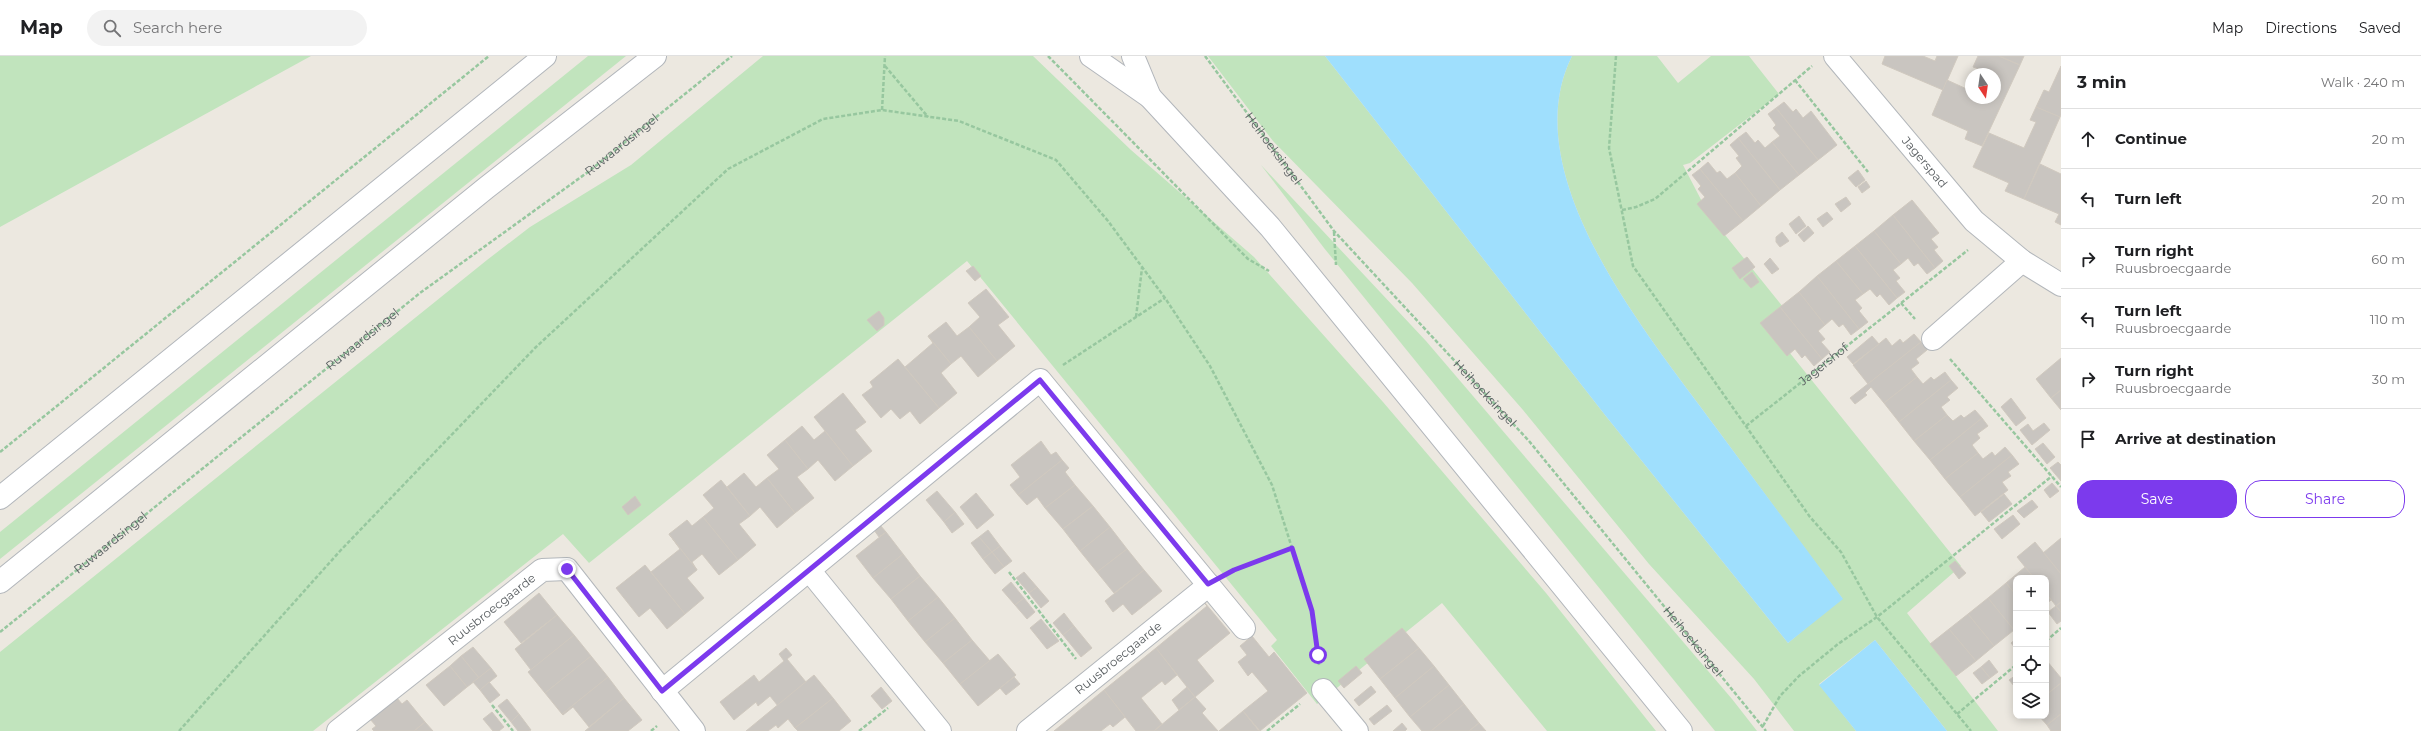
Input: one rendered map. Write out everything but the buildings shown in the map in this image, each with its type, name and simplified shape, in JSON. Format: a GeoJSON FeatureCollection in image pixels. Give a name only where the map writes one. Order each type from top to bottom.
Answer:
{"type":"FeatureCollection","features":[{"type":"Feature","properties":{"kind":"street"},"geometry":{"type":"LineString","coordinates":[[0,498],[545,56]]}},
{"type":"Feature","properties":{"kind":"street"},"geometry":{"type":"LineString","coordinates":[[0,582],[486,188],[655,56]]}},
{"type":"Feature","properties":{"kind":"street"},"geometry":{"type":"LineString","coordinates":[[1091,56],[1150,97],[1280,239],[1681,731]]}},
{"type":"Feature","properties":{"kind":"street"},"geometry":{"type":"LineString","coordinates":[[1133,56],[1150,97]]}},
{"type":"Feature","properties":{"kind":"street","name":"Jagerspad"},"geometry":{"type":"LineString","coordinates":[[1827,58],[1974,221],[2022,261],[2061,285]]}},
{"type":"Feature","properties":{"kind":"street"},"geometry":{"type":"LineString","coordinates":[[1932,339],[2022,261]]}},
{"type":"Feature","properties":{"kind":"street"},"geometry":{"type":"LineString","coordinates":[[662,691],[1040,380],[1244,628]]}},
{"type":"Feature","properties":{"kind":"street","name":"Ruusbroecgaarde"},"geometry":{"type":"LineString","coordinates":[[338,731],[542,570],[567,569],[694,731]]}},
{"type":"Feature","properties":{"kind":"street"},"geometry":{"type":"LineString","coordinates":[[809,570],[940,731]]}},
{"type":"Feature","properties":{"kind":"street","name":"Ruusbroecgaarde"},"geometry":{"type":"LineString","coordinates":[[1028,731],[1208,584]]}},
{"type":"Feature","properties":{"kind":"street"},"geometry":{"type":"LineString","coordinates":[[1322,688],[1358,731]]}},
{"type":"Feature","properties":{"kind":"path"},"geometry":{"type":"LineString","coordinates":[[0,452],[489,56]]}},
{"type":"Feature","properties":{"kind":"path","name":"Ruwaardsingel"},"geometry":{"type":"LineString","coordinates":[[0,632],[420,293],[588,172],[732,56]]}},
{"type":"Feature","properties":{"kind":"path"},"geometry":{"type":"LineString","coordinates":[[882,110],[885,56]]}},
{"type":"Feature","properties":{"kind":"path"},"geometry":{"type":"LineString","coordinates":[[1048,56],[1248,259],[1274,274]]}},
{"type":"Feature","properties":{"kind":"path","name":"Heihoeksingel"},"geometry":{"type":"LineString","coordinates":[[1205,56],[1334,231],[1529,441],[1766,731]]}},
{"type":"Feature","properties":{"kind":"path"},"geometry":{"type":"LineString","coordinates":[[1616,56],[1609,148],[1633,266],[1810,517],[1841,552],[1876,617],[1971,731]]}},
{"type":"Feature","properties":{"kind":"path"},"geometry":{"type":"LineString","coordinates":[[1622,210],[1636,207],[1655,199],[1795,80],[1827,58]]}},
{"type":"Feature","properties":{"kind":"path"},"geometry":{"type":"LineString","coordinates":[[885,66],[928,117]]}},
{"type":"Feature","properties":{"kind":"path"},"geometry":{"type":"LineString","coordinates":[[1795,80],[1868,172]]}},
{"type":"Feature","properties":{"kind":"path"},"geometry":{"type":"LineString","coordinates":[[179,731],[340,551],[535,348],[728,169],[823,119],[882,110],[959,121],[1056,160],[1108,221],[1165,298],[1210,366],[1272,485],[1312,611],[1322,688],[1267,731]]}},
{"type":"Feature","properties":{"kind":"path","name":"Jagershof"},"geometry":{"type":"LineString","coordinates":[[1746,426],[1988,233]]}},
{"type":"Feature","properties":{"kind":"path"},"geometry":{"type":"LineString","coordinates":[[1136,317],[1142,267]]}},
{"type":"Feature","properties":{"kind":"path"},"geometry":{"type":"LineString","coordinates":[[1040,380],[1165,298]]}},
{"type":"Feature","properties":{"kind":"path"},"geometry":{"type":"LineString","coordinates":[[1901,303],[2061,487]]}},
{"type":"Feature","properties":{"kind":"path"},"geometry":{"type":"LineString","coordinates":[[1763,726],[1780,696],[1799,676],[1838,644],[1876,617],[2052,476]]}},
{"type":"Feature","properties":{"kind":"path"},"geometry":{"type":"LineString","coordinates":[[1208,584],[1234,570],[1292,548]]}},
{"type":"Feature","properties":{"kind":"path"},"geometry":{"type":"LineString","coordinates":[[1009,572],[1092,680]]}},
{"type":"Feature","properties":{"kind":"path"},"geometry":{"type":"LineString","coordinates":[[2049,638],[2061,629]]}},
{"type":"Feature","properties":{"kind":"path"},"geometry":{"type":"LineString","coordinates":[[1957,714],[2013,667]]}},
{"type":"Feature","properties":{"kind":"path"},"geometry":{"type":"LineString","coordinates":[[859,731],[908,692]]}},
{"type":"Feature","properties":{"kind":"path"},"geometry":{"type":"LineString","coordinates":[[492,705],[513,731]]}},
{"type":"Feature","properties":{"kind":"green space"},"geometry":{"type":"Polygon","coordinates":[[[0,56],[311,56],[0,227],[0,56]]]}},
{"type":"Feature","properties":{"kind":"green space"},"geometry":{"type":"Polygon","coordinates":[[[588,56],[626,56],[0,559],[0,532],[588,56]]]}},
{"type":"Feature","properties":{"kind":"green space"},"geometry":{"type":"Polygon","coordinates":[[[763,56],[1033,56],[1131,150],[1254,257],[1383,402],[1546,593],[1656,731],[1547,731],[1442,603],[1317,704],[1271,646],[1277,640],[967,261],[589,563],[563,534],[313,731],[0,731],[0,652],[487,260],[530,227],[631,165],[763,56]]]}},
{"type":"Feature","properties":{"kind":"green space"},"geometry":{"type":"Polygon","coordinates":[[[1208,56],[1325,56],[1605,415],[1788,643],[1842,598],[1656,346],[1625,300],[1596,251],[1574,201],[1560,151],[1558,102],[1572,56],[1657,56],[1678,83],[1711,56],[1749,56],[1779,94],[1690,163],[1683,165],[1709,215],[1783,307],[1765,322],[1961,566],[1907,613],[1998,731],[1947,731],[1875,640],[1819,684],[1856,731],[1794,731],[1754,679],[1649,564],[1523,410],[1412,283],[1273,141],[1208,56]]]}},
{"type":"Feature","properties":{"kind":"green space"},"geometry":{"type":"Polygon","coordinates":[[[1261,165],[1426,341],[1732,699],[1757,731],[1715,731],[1324,248],[1261,165]]]}},
{"type":"Feature","properties":{"kind":"water"},"geometry":{"type":"Polygon","coordinates":[[[1325,56],[1572,56],[1558,102],[1560,151],[1574,201],[1596,251],[1625,300],[1656,346],[1843,599],[1788,643],[1605,415],[1325,56]]]}},
{"type":"Feature","properties":{"kind":"water"},"geometry":{"type":"Polygon","coordinates":[[[1875,640],[1947,731],[1856,731],[1819,685],[1875,640]]]}},
{"type":"Feature","properties":{"kind":"route"},"geometry":{"type":"LineString","coordinates":[[567,569],[662,691],[1040,380],[1208,584],[1234,570],[1292,548],[1312,611],[1318,655]]}}]}
